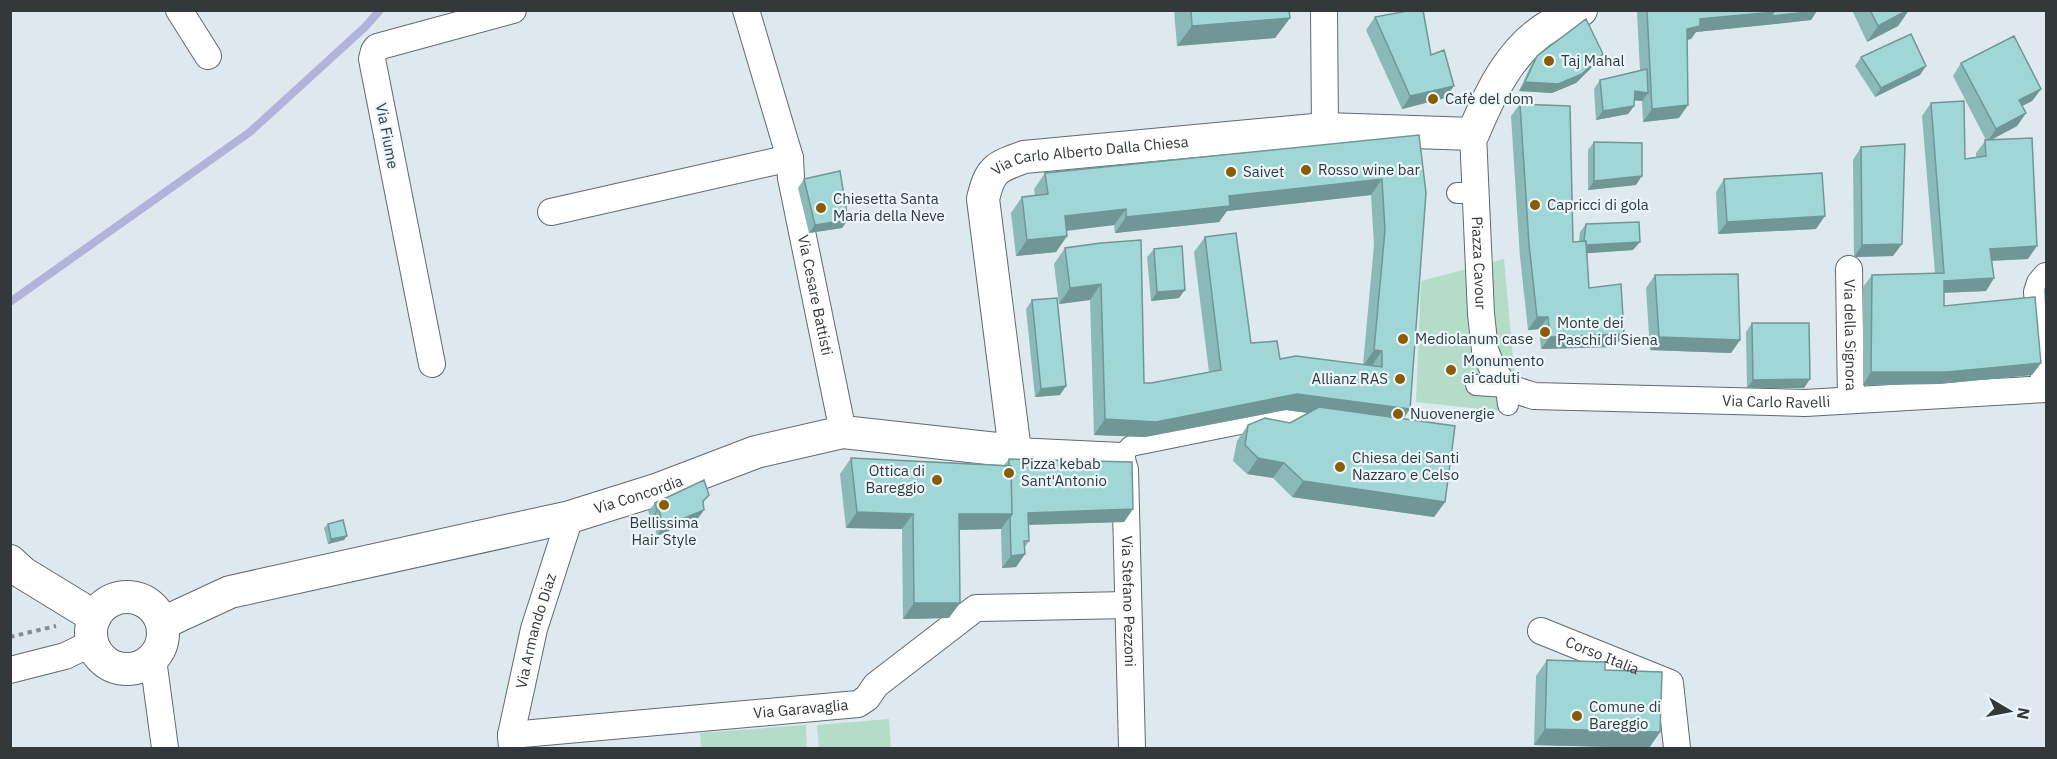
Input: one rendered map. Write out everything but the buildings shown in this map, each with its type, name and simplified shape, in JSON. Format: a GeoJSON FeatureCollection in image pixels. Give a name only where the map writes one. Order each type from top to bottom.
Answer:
{"type":"FeatureCollection","features":[{"type":"Feature","properties":{"kind":"street"},"geometry":{"type":"LineString","coordinates":[[179,10],[208,56]]}},
{"type":"Feature","properties":{"kind":"street","name":"Via Fiume"},"geometry":{"type":"LineString","coordinates":[[432,364],[372,59],[377,47],[513,10]]}},
{"type":"Feature","properties":{"kind":"street","name":"Via Cesare Battisti"},"geometry":{"type":"LineString","coordinates":[[746,10],[790,158],[791,178],[843,432]]}},
{"type":"Feature","properties":{"kind":"street"},"geometry":{"type":"LineString","coordinates":[[1324,10],[1325,129]]}},
{"type":"Feature","properties":{"kind":"street"},"geometry":{"type":"LineString","coordinates":[[1473,134],[1486,102],[1517,53],[1549,26],[1581,10]]}},
{"type":"Feature","properties":{"kind":"street","name":"Via Carlo Alberto Dalla Chiesa"},"geometry":{"type":"LineString","coordinates":[[1015,451],[983,199],[988,178],[1001,165],[1024,157],[1325,129],[1408,141],[1473,134]]}},
{"type":"Feature","properties":{"kind":"street","name":"Piazza Cavour"},"geometry":{"type":"LineString","coordinates":[[1473,134],[1466,193],[1485,350],[1507,396]]}},
{"type":"Feature","properties":{"kind":"street"},"geometry":{"type":"LineString","coordinates":[[551,212],[790,158]]}},
{"type":"Feature","properties":{"kind":"street","name":"Via della Signora"},"geometry":{"type":"LineString","coordinates":[[1849,269],[1851,400]]}},
{"type":"Feature","properties":{"kind":"street"},"geometry":{"type":"LineString","coordinates":[[2046,276],[2037,292],[2046,389]]}},
{"type":"Feature","properties":{"kind":"street"},"geometry":{"type":"LineString","coordinates":[[1476,385],[1507,396]]}},
{"type":"Feature","properties":{"kind":"street","name":"Via Carlo Ravelli"},"geometry":{"type":"LineString","coordinates":[[1507,396],[1805,403],[2046,389]]}},
{"type":"Feature","properties":{"kind":"street"},"geometry":{"type":"LineString","coordinates":[[1121,456],[1131,446],[1297,415],[1342,421]]}},
{"type":"Feature","properties":{"kind":"street","name":"Via Concordia"},"geometry":{"type":"LineString","coordinates":[[163,623],[231,592],[570,517],[659,489],[756,452],[843,432],[1015,451],[1121,456]]}},
{"type":"Feature","properties":{"kind":"street","name":"Via Stefano Pezzoni"},"geometry":{"type":"LineString","coordinates":[[1121,456],[1125,470],[1132,748]]}},
{"type":"Feature","properties":{"kind":"street","name":"Via Armando Diaz"},"geometry":{"type":"LineString","coordinates":[[512,742],[534,629],[570,517]]}},
{"type":"Feature","properties":{"kind":"street"},"geometry":{"type":"LineString","coordinates":[[10,561],[94,630],[102,658],[118,668],[131,669],[143,666],[153,658],[164,636],[163,623],[157,612],[137,597],[125,597],[112,600],[102,607],[94,630],[65,656],[10,670]]}},
{"type":"Feature","properties":{"kind":"street","name":"Via Garavaglia"},"geometry":{"type":"LineString","coordinates":[[512,742],[858,704],[867,698],[876,685],[976,608],[1128,605]]}},
{"type":"Feature","properties":{"kind":"street","name":"Corso Italia"},"geometry":{"type":"LineString","coordinates":[[1541,631],[1670,683],[1677,748]]}},
{"type":"Feature","properties":{"kind":"street"},"geometry":{"type":"LineString","coordinates":[[153,658],[165,748]]}},
{"type":"Feature","properties":{"kind":"green space"},"geometry":{"type":"Polygon","coordinates":[[[1504,259],[1518,413],[1416,402],[1421,281],[1504,259]]]}},
{"type":"Feature","properties":{"kind":"green space"},"geometry":{"type":"Polygon","coordinates":[[[889,719],[891,748],[819,748],[817,725],[889,719]]]}},
{"type":"Feature","properties":{"kind":"green space"},"geometry":{"type":"Polygon","coordinates":[[[806,725],[807,748],[701,748],[700,733],[806,725]]]}},
{"type":"Feature","properties":{"kind":"waterway"},"geometry":{"type":"LineString","coordinates":[[10,302],[250,132],[365,27],[380,10]]}},
{"type":"Feature","properties":{"kind":"place","name":"Taj Mahal"},"geometry":{"type":"Point","coordinates":[1549,61]}},
{"type":"Feature","properties":{"kind":"place","name":"Cafè del dom"},"geometry":{"type":"Point","coordinates":[1433,99]}},
{"type":"Feature","properties":{"kind":"place","name":"Rosso wine bar"},"geometry":{"type":"Point","coordinates":[1306,170]}},
{"type":"Feature","properties":{"kind":"place","name":"Saivet"},"geometry":{"type":"Point","coordinates":[1231,172]}},
{"type":"Feature","properties":{"kind":"place","name":"Capricci di gola"},"geometry":{"type":"Point","coordinates":[1535,205]}},
{"type":"Feature","properties":{"kind":"place","name":"Chiesetta Santa Maria della Neve"},"geometry":{"type":"Point","coordinates":[821,208]}},
{"type":"Feature","properties":{"kind":"place","name":"Monte dei Paschi di Siena"},"geometry":{"type":"Point","coordinates":[1545,332]}},
{"type":"Feature","properties":{"kind":"place","name":"Mediolanum case"},"geometry":{"type":"Point","coordinates":[1403,339]}},
{"type":"Feature","properties":{"kind":"place","name":"Monumento ai caduti"},"geometry":{"type":"Point","coordinates":[1451,370]}},
{"type":"Feature","properties":{"kind":"place","name":"Allianz RAS"},"geometry":{"type":"Point","coordinates":[1400,379]}},
{"type":"Feature","properties":{"kind":"place","name":"Nuovenergie"},"geometry":{"type":"Point","coordinates":[1398,414]}},
{"type":"Feature","properties":{"kind":"place","name":"Chiesa dei Santi Nazzaro e Celso"},"geometry":{"type":"Point","coordinates":[1340,467]}},
{"type":"Feature","properties":{"kind":"place","name":"Pizza kebab Sant'Antonio"},"geometry":{"type":"Point","coordinates":[1009,473]}},
{"type":"Feature","properties":{"kind":"place","name":"Ottica di Bareggio"},"geometry":{"type":"Point","coordinates":[937,480]}},
{"type":"Feature","properties":{"kind":"place","name":"Bellissima Hair Style"},"geometry":{"type":"Point","coordinates":[664,505]}},
{"type":"Feature","properties":{"kind":"place","name":"Comune di Bareggio"},"geometry":{"type":"Point","coordinates":[1577,716]}}]}
